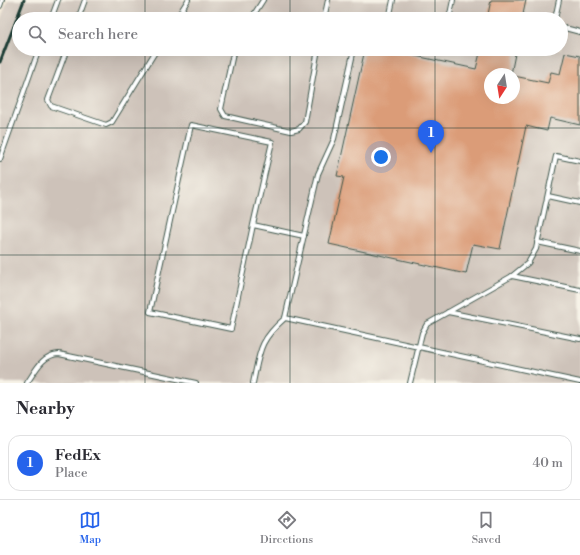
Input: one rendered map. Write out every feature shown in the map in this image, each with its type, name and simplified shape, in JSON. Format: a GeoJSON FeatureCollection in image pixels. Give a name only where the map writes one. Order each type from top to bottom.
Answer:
{"type":"FeatureCollection","features":[{"type":"Feature","properties":{"kind":"lane"},"geometry":{"type":"LineString","coordinates":[[0,6],[2,0]]}},
{"type":"Feature","properties":{"kind":"lane"},"geometry":{"type":"LineString","coordinates":[[54,12],[58,0]]}},
{"type":"Feature","properties":{"kind":"lane"},"geometry":{"type":"LineString","coordinates":[[81,12],[85,0]]}},
{"type":"Feature","properties":{"kind":"lane"},"geometry":{"type":"LineString","coordinates":[[180,12],[188,0]]}},
{"type":"Feature","properties":{"kind":"lane"},"geometry":{"type":"LineString","coordinates":[[255,12],[263,0]]}},
{"type":"Feature","properties":{"kind":"lane"},"geometry":{"type":"LineString","coordinates":[[325,12],[328,0]]}},
{"type":"Feature","properties":{"kind":"lane"},"geometry":{"type":"LineString","coordinates":[[390,12],[393,0]]}},
{"type":"Feature","properties":{"kind":"lane"},"geometry":{"type":"LineString","coordinates":[[450,12],[453,0]]}},
{"type":"Feature","properties":{"kind":"lane"},"geometry":{"type":"LineString","coordinates":[[556,12],[559,0]]}},
{"type":"Feature","properties":{"kind":"lane"},"geometry":{"type":"LineString","coordinates":[[568,29],[580,32]]}},
{"type":"Feature","properties":{"kind":"lane"},"geometry":{"type":"LineString","coordinates":[[0,159],[37,56]]}},
{"type":"Feature","properties":{"kind":"lane"},"geometry":{"type":"LineString","coordinates":[[64,56],[48,100],[51,106],[106,125],[112,122],[153,56]]}},
{"type":"Feature","properties":{"kind":"lane"},"geometry":{"type":"LineString","coordinates":[[232,56],[221,109],[225,116],[291,131],[299,129],[305,122],[317,56]]}},
{"type":"Feature","properties":{"kind":"lane"},"geometry":{"type":"LineString","coordinates":[[253,383],[262,343],[271,330],[285,318],[318,174],[334,139],[352,56]]}},
{"type":"Feature","properties":{"kind":"lane"},"geometry":{"type":"LineString","coordinates":[[191,125],[272,142],[253,225],[231,329],[150,312],[191,125]]}},
{"type":"Feature","properties":{"kind":"lane"},"geometry":{"type":"LineString","coordinates":[[410,383],[418,348],[426,324],[512,276],[528,263],[537,242],[556,156],[580,161]]}},
{"type":"Feature","properties":{"kind":"lane"},"geometry":{"type":"LineString","coordinates":[[548,196],[580,203]]}},
{"type":"Feature","properties":{"kind":"lane"},"geometry":{"type":"LineString","coordinates":[[253,225],[304,236]]}},
{"type":"Feature","properties":{"kind":"lane"},"geometry":{"type":"LineString","coordinates":[[537,242],[580,251]]}},
{"type":"Feature","properties":{"kind":"lane"},"geometry":{"type":"LineString","coordinates":[[512,276],[580,290]]}},
{"type":"Feature","properties":{"kind":"lane"},"geometry":{"type":"LineString","coordinates":[[447,312],[580,339]]}},
{"type":"Feature","properties":{"kind":"lane"},"geometry":{"type":"LineString","coordinates":[[285,318],[580,382]]}},
{"type":"Feature","properties":{"kind":"lane"},"geometry":{"type":"LineString","coordinates":[[27,383],[43,360],[52,354],[59,354],[196,383]]}},
{"type":"Feature","properties":{"kind":"shaded area"},"geometry":{"type":"Polygon","coordinates":[[[8,0],[580,0],[580,383],[0,383],[0,21],[8,0]]]}},
{"type":"Feature","properties":{"kind":"building"},"geometry":{"type":"Polygon","coordinates":[[[491,0],[526,0],[523,12],[488,12],[491,0]]]}},
{"type":"Feature","properties":{"kind":"building"},"geometry":{"type":"Polygon","coordinates":[[[568,54],[580,56],[580,125],[550,118],[547,131],[526,126],[500,249],[473,244],[466,274],[329,244],[344,177],[337,176],[363,56],[416,56],[476,69],[479,56],[515,56],[512,68],[484,68],[484,104],[520,104],[520,77],[548,83],[551,72],[560,74],[564,56],[568,56],[568,54]]]}},
{"type":"Feature","properties":{"kind":"railway"},"geometry":{"type":"LineString","coordinates":[[19,12],[24,0]]}},
{"type":"Feature","properties":{"kind":"railway"},"geometry":{"type":"LineString","coordinates":[[0,62],[12,31]]}},
{"type":"Feature","properties":{"kind":"place","name":"FedEx"},"geometry":{"type":"Point","coordinates":[431,153]}}]}
